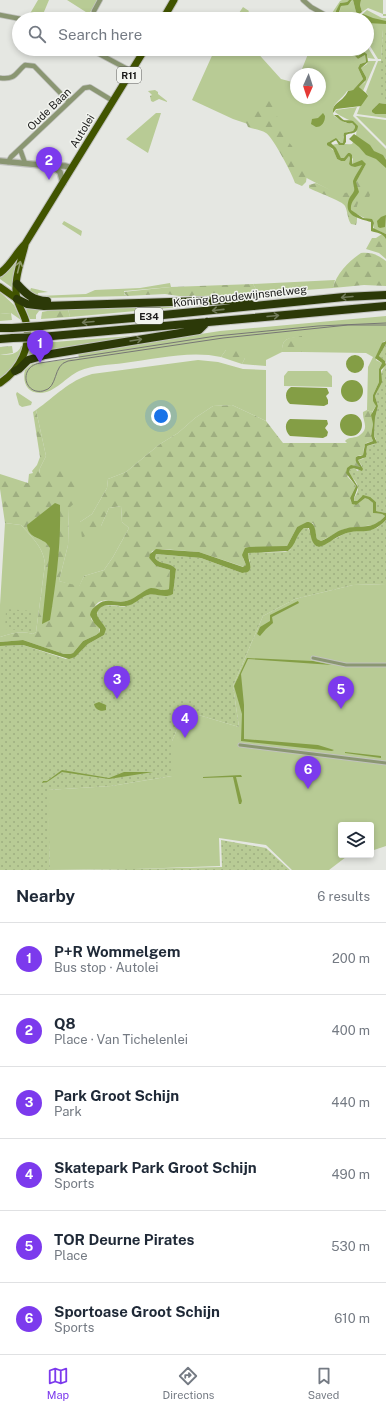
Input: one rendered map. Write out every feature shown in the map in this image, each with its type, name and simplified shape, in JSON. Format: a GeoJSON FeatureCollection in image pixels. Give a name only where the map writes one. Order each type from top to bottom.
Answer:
{"type":"FeatureCollection","features":[{"type":"Feature","properties":{"kind":"highway"},"geometry":{"type":"LineString","coordinates":[[17,284],[26,294],[35,299],[41,301],[54,301],[62,305]]}},
{"type":"Feature","properties":{"kind":"highway","name":"Koning Boudewijnsnelweg"},"geometry":{"type":"LineString","coordinates":[[0,328],[40,326],[344,297],[386,295]]}},
{"type":"Feature","properties":{"kind":"highway"},"geometry":{"type":"LineString","coordinates":[[17,299],[32,304],[62,305],[234,300],[257,306]]}},
{"type":"Feature","properties":{"kind":"highway","name":"Koning Boudewijnsnelweg"},"geometry":{"type":"LineString","coordinates":[[0,339],[41,337],[386,306]]}},
{"type":"Feature","properties":{"kind":"highway"},"geometry":{"type":"LineString","coordinates":[[15,371],[28,360],[41,356],[199,330],[207,322]]}},
{"type":"Feature","properties":{"kind":"main road"},"geometry":{"type":"LineString","coordinates":[[167,12],[174,0]]}},
{"type":"Feature","properties":{"kind":"main road","name":"Autolei"},"geometry":{"type":"LineString","coordinates":[[0,273],[8,267],[19,250],[25,244],[140,56]]}},
{"type":"Feature","properties":{"kind":"main road","name":"Autolei"},"geometry":{"type":"LineString","coordinates":[[0,383],[15,371],[25,352],[28,334],[26,322],[17,299],[17,274],[25,244]]}},
{"type":"Feature","properties":{"kind":"main road"},"geometry":{"type":"LineString","coordinates":[[0,287],[17,299]]}},
{"type":"Feature","properties":{"kind":"street"},"geometry":{"type":"LineString","coordinates":[[94,10],[100,0]]}},
{"type":"Feature","properties":{"kind":"street"},"geometry":{"type":"LineString","coordinates":[[303,0],[320,12]]}},
{"type":"Feature","properties":{"kind":"street"},"geometry":{"type":"LineString","coordinates":[[0,15],[12,17]]}},
{"type":"Feature","properties":{"kind":"street"},"geometry":{"type":"LineString","coordinates":[[103,56],[131,71]]}},
{"type":"Feature","properties":{"kind":"street"},"geometry":{"type":"LineString","coordinates":[[0,78],[8,79],[14,77],[25,65],[34,66],[69,102]]}},
{"type":"Feature","properties":{"kind":"street","name":"Oude Baan"},"geometry":{"type":"LineString","coordinates":[[8,162],[11,157],[86,87],[90,87],[113,101]]}},
{"type":"Feature","properties":{"kind":"street"},"geometry":{"type":"LineString","coordinates":[[20,149],[25,163]]}},
{"type":"Feature","properties":{"kind":"street"},"geometry":{"type":"LineString","coordinates":[[0,161],[65,166],[72,168]]}},
{"type":"Feature","properties":{"kind":"street"},"geometry":{"type":"LineString","coordinates":[[51,166],[58,170],[63,183]]}},
{"type":"Feature","properties":{"kind":"street"},"geometry":{"type":"LineString","coordinates":[[313,658],[346,665],[386,665]]}},
{"type":"Feature","properties":{"kind":"street"},"geometry":{"type":"LineString","coordinates":[[240,744],[386,763]]}},
{"type":"Feature","properties":{"kind":"green space"},"geometry":{"type":"Polygon","coordinates":[[[38,0],[49,0],[44,12],[31,12],[38,0]]]}},
{"type":"Feature","properties":{"kind":"green space"},"geometry":{"type":"Polygon","coordinates":[[[67,0],[98,0],[90,12],[86,12],[67,0]]]}},
{"type":"Feature","properties":{"kind":"green space"},"geometry":{"type":"Polygon","coordinates":[[[349,0],[347,2],[340,3],[337,12],[333,12],[340,1],[349,0]]]}},
{"type":"Feature","properties":{"kind":"green space"},"geometry":{"type":"Polygon","coordinates":[[[353,0],[356,12],[340,12],[341,6],[353,0]]]}},
{"type":"Feature","properties":{"kind":"green space"},"geometry":{"type":"Polygon","coordinates":[[[361,0],[383,0],[383,14],[368,8],[362,12],[360,5],[361,0]]]}},
{"type":"Feature","properties":{"kind":"green space"},"geometry":{"type":"Polygon","coordinates":[[[243,7],[249,11],[248,12],[240,12],[243,7]]]}},
{"type":"Feature","properties":{"kind":"green space"},"geometry":{"type":"Polygon","coordinates":[[[374,14],[382,18],[386,18],[386,29],[383,29],[381,59],[378,59],[374,52],[374,14]]]}},
{"type":"Feature","properties":{"kind":"green space"},"geometry":{"type":"Polygon","coordinates":[[[383,29],[386,29],[386,99],[381,99],[383,29]]]}},
{"type":"Feature","properties":{"kind":"green space"},"geometry":{"type":"Polygon","coordinates":[[[212,56],[260,56],[281,79],[290,81],[290,104],[326,104],[326,68],[302,68],[307,56],[355,56],[358,59],[365,56],[366,62],[360,64],[358,68],[363,79],[353,90],[347,91],[333,108],[334,116],[346,123],[352,123],[355,126],[355,129],[347,132],[343,137],[343,143],[339,140],[330,141],[327,144],[334,151],[337,159],[345,161],[349,156],[349,164],[363,165],[353,182],[350,197],[337,194],[301,175],[272,132],[233,119],[192,100],[212,56]]]}},
{"type":"Feature","properties":{"kind":"green space"},"geometry":{"type":"Polygon","coordinates":[[[368,56],[373,56],[375,59],[368,58],[368,56]]]}},
{"type":"Feature","properties":{"kind":"green space"},"geometry":{"type":"Polygon","coordinates":[[[368,61],[376,61],[363,91],[359,87],[365,82],[366,77],[361,68],[367,64],[368,61]]]}},
{"type":"Feature","properties":{"kind":"green space"},"geometry":{"type":"Polygon","coordinates":[[[378,61],[381,61],[381,99],[386,99],[386,104],[379,103],[372,110],[375,114],[386,114],[386,118],[357,114],[360,106],[368,95],[366,92],[378,61]]]}},
{"type":"Feature","properties":{"kind":"green space"},"geometry":{"type":"Polygon","coordinates":[[[155,90],[167,102],[159,99],[153,102],[151,101],[150,96],[152,95],[148,91],[155,90]]]}},
{"type":"Feature","properties":{"kind":"green space"},"geometry":{"type":"Polygon","coordinates":[[[272,94],[277,101],[277,114],[283,135],[292,146],[298,161],[305,167],[307,175],[306,182],[302,186],[295,183],[282,156],[269,136],[264,132],[248,127],[245,120],[259,110],[265,97],[272,94]]]}},
{"type":"Feature","properties":{"kind":"green space"},"geometry":{"type":"Polygon","coordinates":[[[357,107],[353,116],[386,149],[386,234],[374,229],[374,223],[355,213],[359,176],[366,164],[352,164],[353,159],[348,153],[344,159],[341,158],[332,145],[352,144],[356,136],[357,126],[335,112],[336,110],[357,107]]]}},
{"type":"Feature","properties":{"kind":"green space"},"geometry":{"type":"Polygon","coordinates":[[[156,113],[161,113],[148,153],[126,139],[156,113]]]}},
{"type":"Feature","properties":{"kind":"green space"},"geometry":{"type":"Polygon","coordinates":[[[356,116],[386,120],[386,146],[356,116]]]}},
{"type":"Feature","properties":{"kind":"green space"},"geometry":{"type":"Polygon","coordinates":[[[355,173],[365,182],[370,195],[368,200],[364,203],[359,201],[356,225],[351,224],[346,208],[343,204],[309,188],[309,185],[316,183],[339,194],[350,192],[351,179],[355,173]]]}},
{"type":"Feature","properties":{"kind":"green space"},"geometry":{"type":"Polygon","coordinates":[[[64,221],[82,231],[81,236],[62,224],[64,221]]]}},
{"type":"Feature","properties":{"kind":"green space"},"geometry":{"type":"Polygon","coordinates":[[[382,234],[386,234],[386,259],[379,253],[366,249],[372,238],[376,238],[382,234]]]}},
{"type":"Feature","properties":{"kind":"green space"},"geometry":{"type":"Polygon","coordinates":[[[361,253],[375,254],[386,261],[386,286],[364,285],[333,288],[337,278],[344,268],[361,253]]]}},
{"type":"Feature","properties":{"kind":"green space"},"geometry":{"type":"Polygon","coordinates":[[[16,260],[14,289],[0,279],[0,276],[16,260]]]}},
{"type":"Feature","properties":{"kind":"green space"},"geometry":{"type":"Polygon","coordinates":[[[335,280],[333,288],[252,294],[257,291],[253,284],[335,280]]]}},
{"type":"Feature","properties":{"kind":"green space"},"geometry":{"type":"Polygon","coordinates":[[[170,283],[171,287],[124,291],[124,294],[127,296],[44,298],[34,296],[29,293],[31,288],[48,292],[38,293],[38,296],[86,294],[95,290],[140,288],[170,283]]]}},
{"type":"Feature","properties":{"kind":"green space"},"geometry":{"type":"Polygon","coordinates":[[[253,284],[257,291],[252,294],[179,296],[165,294],[127,296],[123,292],[171,287],[253,284]]]}},
{"type":"Feature","properties":{"kind":"green space"},"geometry":{"type":"Polygon","coordinates":[[[0,292],[14,305],[21,320],[11,313],[0,314],[0,292]]]}},
{"type":"Feature","properties":{"kind":"green space"},"geometry":{"type":"Polygon","coordinates":[[[28,307],[46,310],[39,311],[36,315],[36,319],[30,319],[26,310],[28,307]]]}},
{"type":"Feature","properties":{"kind":"green space"},"geometry":{"type":"Polygon","coordinates":[[[179,307],[70,317],[68,309],[179,307]]]}},
{"type":"Feature","properties":{"kind":"green space"},"geometry":{"type":"Polygon","coordinates":[[[47,309],[68,309],[70,317],[41,319],[42,312],[47,311],[47,309]]]}},
{"type":"Feature","properties":{"kind":"green space"},"geometry":{"type":"Polygon","coordinates":[[[11,313],[12,320],[0,321],[0,314],[11,313]]]}},
{"type":"Feature","properties":{"kind":"green space"},"geometry":{"type":"Polygon","coordinates":[[[386,316],[386,341],[384,341],[377,354],[376,360],[382,363],[379,369],[379,382],[373,395],[376,406],[372,412],[367,410],[368,367],[373,357],[366,353],[302,352],[302,337],[287,339],[283,343],[282,352],[266,360],[266,366],[242,364],[245,358],[226,350],[221,357],[198,354],[160,357],[90,368],[79,371],[56,388],[40,393],[36,393],[29,389],[26,386],[24,379],[25,370],[32,364],[79,358],[78,353],[220,331],[386,316]]]}},
{"type":"Feature","properties":{"kind":"green space"},"geometry":{"type":"Polygon","coordinates":[[[157,334],[43,352],[38,344],[41,343],[157,334]]]}},
{"type":"Feature","properties":{"kind":"green space"},"geometry":{"type":"Polygon","coordinates":[[[302,336],[302,352],[282,352],[283,343],[287,339],[302,336]]]}},
{"type":"Feature","properties":{"kind":"green space"},"geometry":{"type":"Polygon","coordinates":[[[386,344],[386,362],[379,356],[386,344]]]}},
{"type":"Feature","properties":{"kind":"green space"},"geometry":{"type":"Polygon","coordinates":[[[31,345],[37,345],[37,348],[42,352],[32,356],[29,354],[31,345]]]}},
{"type":"Feature","properties":{"kind":"green space"},"geometry":{"type":"Polygon","coordinates":[[[12,346],[13,353],[0,355],[0,347],[12,346]]]}},
{"type":"Feature","properties":{"kind":"green space"},"geometry":{"type":"Polygon","coordinates":[[[21,346],[23,346],[17,360],[8,372],[0,378],[0,355],[15,353],[21,346]]]}},
{"type":"Feature","properties":{"kind":"green space"},"geometry":{"type":"Polygon","coordinates":[[[233,347],[245,353],[245,358],[242,364],[221,357],[226,350],[233,347]]]}},
{"type":"Feature","properties":{"kind":"green space"},"geometry":{"type":"Polygon","coordinates":[[[198,360],[218,362],[243,369],[266,370],[266,421],[232,405],[213,406],[195,418],[178,433],[160,444],[126,472],[108,479],[107,488],[92,514],[80,522],[101,526],[109,508],[121,506],[122,522],[129,528],[104,570],[84,576],[79,587],[59,581],[68,545],[69,508],[39,474],[40,468],[46,456],[36,410],[69,385],[92,374],[198,360]]]}},
{"type":"Feature","properties":{"kind":"green space"},"geometry":{"type":"Polygon","coordinates":[[[386,365],[386,513],[376,511],[376,502],[362,496],[357,501],[354,501],[358,486],[349,472],[352,468],[358,471],[362,466],[358,460],[363,459],[367,451],[367,446],[375,444],[375,418],[378,406],[375,396],[381,373],[386,365]]]}},
{"type":"Feature","properties":{"kind":"green space"},"geometry":{"type":"Polygon","coordinates":[[[288,371],[327,371],[332,376],[332,387],[284,386],[284,376],[288,371]]]}},
{"type":"Feature","properties":{"kind":"green space"},"geometry":{"type":"Polygon","coordinates":[[[17,392],[32,402],[31,405],[22,407],[19,405],[16,394],[17,392]]]}},
{"type":"Feature","properties":{"kind":"green space"},"geometry":{"type":"Polygon","coordinates":[[[232,405],[266,421],[283,443],[347,443],[345,441],[347,439],[358,436],[365,430],[363,412],[367,410],[372,412],[373,424],[371,436],[373,441],[366,443],[363,455],[357,456],[355,459],[360,467],[347,476],[356,486],[350,498],[351,502],[355,505],[364,498],[367,498],[373,503],[373,513],[382,514],[385,516],[377,524],[344,529],[321,541],[317,539],[313,523],[297,527],[287,546],[243,558],[246,565],[244,567],[199,552],[162,549],[152,551],[149,558],[156,566],[170,570],[169,589],[149,589],[138,597],[123,602],[106,600],[101,601],[93,610],[91,619],[99,628],[100,632],[83,641],[73,653],[64,654],[23,640],[0,642],[0,637],[9,634],[33,634],[36,632],[45,564],[44,558],[40,548],[21,525],[5,523],[0,489],[0,474],[28,483],[29,474],[33,473],[32,471],[37,465],[40,457],[33,412],[36,410],[46,456],[39,473],[58,469],[79,482],[77,501],[69,508],[68,545],[59,581],[79,586],[84,576],[104,570],[129,528],[122,522],[121,506],[109,508],[101,526],[82,538],[80,522],[92,514],[107,488],[108,479],[126,472],[160,444],[178,433],[195,418],[213,406],[232,405]]]}},
{"type":"Feature","properties":{"kind":"green space"},"geometry":{"type":"Polygon","coordinates":[[[386,520],[386,584],[353,585],[295,599],[263,616],[233,686],[239,727],[185,711],[172,741],[172,776],[111,786],[48,790],[50,870],[0,870],[0,646],[23,645],[66,659],[79,653],[88,644],[104,635],[97,615],[98,610],[101,607],[109,605],[122,607],[148,595],[166,596],[173,594],[176,569],[158,561],[155,558],[156,554],[201,558],[245,573],[250,561],[248,553],[285,552],[290,550],[299,532],[304,528],[308,528],[317,546],[319,547],[348,532],[377,528],[386,520]]]}},
{"type":"Feature","properties":{"kind":"green space"},"geometry":{"type":"Polygon","coordinates":[[[5,523],[21,525],[40,548],[44,558],[45,564],[36,632],[33,634],[16,633],[0,637],[0,605],[5,523]]]}},
{"type":"Feature","properties":{"kind":"green space"},"geometry":{"type":"Polygon","coordinates":[[[386,584],[386,846],[374,850],[374,822],[338,822],[338,858],[345,858],[329,870],[292,870],[266,845],[219,838],[220,866],[50,870],[47,790],[111,786],[172,776],[172,741],[185,711],[239,727],[233,686],[263,616],[295,599],[353,585],[386,584]]]}},
{"type":"Feature","properties":{"kind":"green space"},"geometry":{"type":"Polygon","coordinates":[[[6,609],[33,611],[31,631],[5,629],[6,609]]]}},
{"type":"Feature","properties":{"kind":"green space"},"geometry":{"type":"Polygon","coordinates":[[[221,840],[266,848],[290,870],[84,870],[222,867],[221,840]]]}},
{"type":"Feature","properties":{"kind":"shaded area"},"geometry":{"type":"Polygon","coordinates":[[[352,0],[348,5],[341,6],[339,12],[336,12],[340,3],[352,0]]]}},
{"type":"Feature","properties":{"kind":"shaded area"},"geometry":{"type":"Polygon","coordinates":[[[353,0],[361,0],[360,5],[362,12],[356,12],[353,0]]]}},
{"type":"Feature","properties":{"kind":"shaded area"},"geometry":{"type":"Polygon","coordinates":[[[374,18],[386,21],[386,24],[374,23],[374,18]]]}},
{"type":"Feature","properties":{"kind":"shaded area"},"geometry":{"type":"Polygon","coordinates":[[[355,56],[363,56],[358,59],[355,56]]]}},
{"type":"Feature","properties":{"kind":"shaded area"},"geometry":{"type":"Polygon","coordinates":[[[365,56],[367,56],[368,62],[361,68],[366,80],[359,87],[368,96],[361,106],[336,109],[333,113],[335,106],[348,91],[353,90],[363,79],[358,68],[360,64],[366,62],[365,56]]]}},
{"type":"Feature","properties":{"kind":"shaded area"},"geometry":{"type":"Polygon","coordinates":[[[379,103],[386,104],[386,114],[375,114],[372,112],[372,110],[379,103]]]}},
{"type":"Feature","properties":{"kind":"shaded area"},"geometry":{"type":"Polygon","coordinates":[[[323,113],[325,118],[321,125],[316,127],[311,124],[312,119],[318,118],[323,113]]]}},
{"type":"Feature","properties":{"kind":"shaded area"},"geometry":{"type":"Polygon","coordinates":[[[334,115],[338,115],[345,120],[353,121],[358,126],[357,131],[346,135],[346,142],[344,145],[339,145],[336,140],[331,143],[336,148],[341,158],[344,158],[348,153],[350,153],[352,155],[352,164],[362,160],[366,164],[356,182],[359,192],[352,203],[351,210],[363,218],[372,219],[374,223],[373,228],[386,234],[386,239],[382,234],[371,231],[371,222],[353,215],[348,209],[349,199],[354,192],[353,181],[362,165],[355,167],[351,166],[349,164],[349,156],[345,161],[337,159],[333,149],[327,145],[327,143],[336,138],[343,143],[344,133],[353,131],[355,128],[352,123],[344,122],[334,115]]]}},
{"type":"Feature","properties":{"kind":"shaded area"},"geometry":{"type":"Polygon","coordinates":[[[354,134],[370,145],[374,151],[383,155],[386,160],[386,168],[376,159],[366,155],[349,139],[354,134]]]}},
{"type":"Feature","properties":{"kind":"shaded area"},"geometry":{"type":"Polygon","coordinates":[[[386,215],[385,227],[378,227],[377,221],[386,215]]]}},
{"type":"Feature","properties":{"kind":"shaded area"},"geometry":{"type":"Polygon","coordinates":[[[386,341],[386,344],[379,356],[385,361],[386,365],[381,370],[382,382],[375,396],[378,406],[375,418],[374,436],[377,443],[367,446],[366,457],[358,460],[363,469],[362,471],[354,468],[350,469],[349,472],[358,487],[354,501],[357,501],[363,495],[370,497],[376,502],[376,511],[386,513],[386,520],[379,526],[368,531],[348,533],[339,536],[319,547],[314,544],[309,528],[304,528],[299,533],[291,549],[288,551],[248,553],[250,569],[247,572],[242,573],[201,558],[156,554],[155,558],[157,560],[171,565],[176,569],[173,594],[167,596],[148,595],[126,606],[106,605],[102,607],[99,609],[97,615],[106,629],[104,635],[88,644],[75,657],[69,659],[23,645],[0,646],[0,642],[23,640],[64,654],[73,653],[83,641],[100,632],[100,629],[94,623],[90,615],[93,608],[101,602],[125,601],[132,599],[151,588],[162,590],[169,589],[170,570],[156,566],[149,558],[150,554],[156,549],[199,552],[243,567],[246,565],[242,555],[245,548],[287,546],[297,527],[307,522],[314,525],[317,539],[321,541],[341,530],[371,525],[380,521],[385,516],[382,514],[373,513],[373,503],[368,499],[365,498],[356,505],[352,504],[350,498],[356,486],[346,473],[347,468],[351,465],[360,467],[356,462],[356,457],[363,455],[365,444],[373,441],[371,436],[373,424],[371,415],[376,406],[373,401],[373,395],[379,382],[379,369],[382,363],[375,358],[382,343],[386,341]]]}},
{"type":"Feature","properties":{"kind":"shaded area"},"geometry":{"type":"Polygon","coordinates":[[[355,355],[361,358],[364,364],[361,370],[355,373],[349,370],[346,364],[349,358],[355,355]]]}},
{"type":"Feature","properties":{"kind":"shaded area"},"geometry":{"type":"Polygon","coordinates":[[[352,380],[360,383],[363,391],[360,399],[352,402],[344,399],[341,391],[344,383],[352,380]]]}},
{"type":"Feature","properties":{"kind":"shaded area"},"geometry":{"type":"Polygon","coordinates":[[[291,387],[327,388],[329,393],[326,396],[328,404],[324,406],[290,404],[287,400],[286,393],[291,387]]]}},
{"type":"Feature","properties":{"kind":"shaded area"},"geometry":{"type":"Polygon","coordinates":[[[351,414],[359,417],[362,425],[359,433],[351,436],[343,433],[340,425],[343,417],[351,414]]]}},
{"type":"Feature","properties":{"kind":"shaded area"},"geometry":{"type":"Polygon","coordinates":[[[290,419],[327,420],[328,424],[325,428],[328,432],[327,436],[323,438],[290,436],[286,427],[290,419]]]}},
{"type":"Feature","properties":{"kind":"shaded area"},"geometry":{"type":"Polygon","coordinates":[[[55,503],[60,505],[58,564],[50,620],[42,624],[50,548],[45,542],[30,534],[27,525],[55,503]]]}},
{"type":"Feature","properties":{"kind":"shaded area"},"geometry":{"type":"Polygon","coordinates":[[[298,601],[299,603],[272,617],[273,623],[260,636],[257,634],[260,627],[270,621],[270,615],[298,601]]]}},
{"type":"Feature","properties":{"kind":"shaded area"},"geometry":{"type":"Polygon","coordinates":[[[247,658],[313,661],[332,665],[248,659],[241,674],[244,705],[244,739],[318,745],[334,750],[241,741],[242,714],[234,686],[247,658]]]}},
{"type":"Feature","properties":{"kind":"shaded area"},"geometry":{"type":"Polygon","coordinates":[[[99,702],[106,705],[106,710],[100,711],[96,708],[94,704],[99,702]]]}},
{"type":"Feature","properties":{"kind":"shaded area"},"geometry":{"type":"Polygon","coordinates":[[[345,753],[381,756],[381,758],[345,753]]]}},
{"type":"Feature","properties":{"kind":"shaded area"},"geometry":{"type":"Polygon","coordinates":[[[62,770],[109,778],[124,772],[153,772],[109,779],[62,772],[47,782],[42,783],[62,770]]]}},
{"type":"Feature","properties":{"kind":"shaded area"},"geometry":{"type":"Polygon","coordinates":[[[241,775],[242,777],[236,777],[242,801],[241,804],[239,804],[233,777],[203,778],[203,777],[241,775]]]}},
{"type":"Feature","properties":{"kind":"tram line"},"geometry":{"type":"LineString","coordinates":[[386,323],[318,326],[216,336],[40,363],[33,366],[29,370],[26,375],[26,380],[31,389],[43,391],[51,386],[57,371],[63,363],[68,361],[223,338],[348,325],[386,325]]}},
{"type":"Feature","properties":{"kind":"place","name":"Q8"},"geometry":{"type":"Point","coordinates":[49,180]}},
{"type":"Feature","properties":{"kind":"place","name":"P+R Wommelgem"},"geometry":{"type":"Point","coordinates":[40,363]}},
{"type":"Feature","properties":{"kind":"place","name":"Park Groot Schijn"},"geometry":{"type":"Point","coordinates":[117,699]}},
{"type":"Feature","properties":{"kind":"place","name":"TOR Deurne Pirates"},"geometry":{"type":"Point","coordinates":[341,709]}},
{"type":"Feature","properties":{"kind":"place","name":"Skatepark Park Groot Schijn"},"geometry":{"type":"Point","coordinates":[185,738]}},
{"type":"Feature","properties":{"kind":"place","name":"Sportoase Groot Schijn"},"geometry":{"type":"Point","coordinates":[308,789]}}]}
